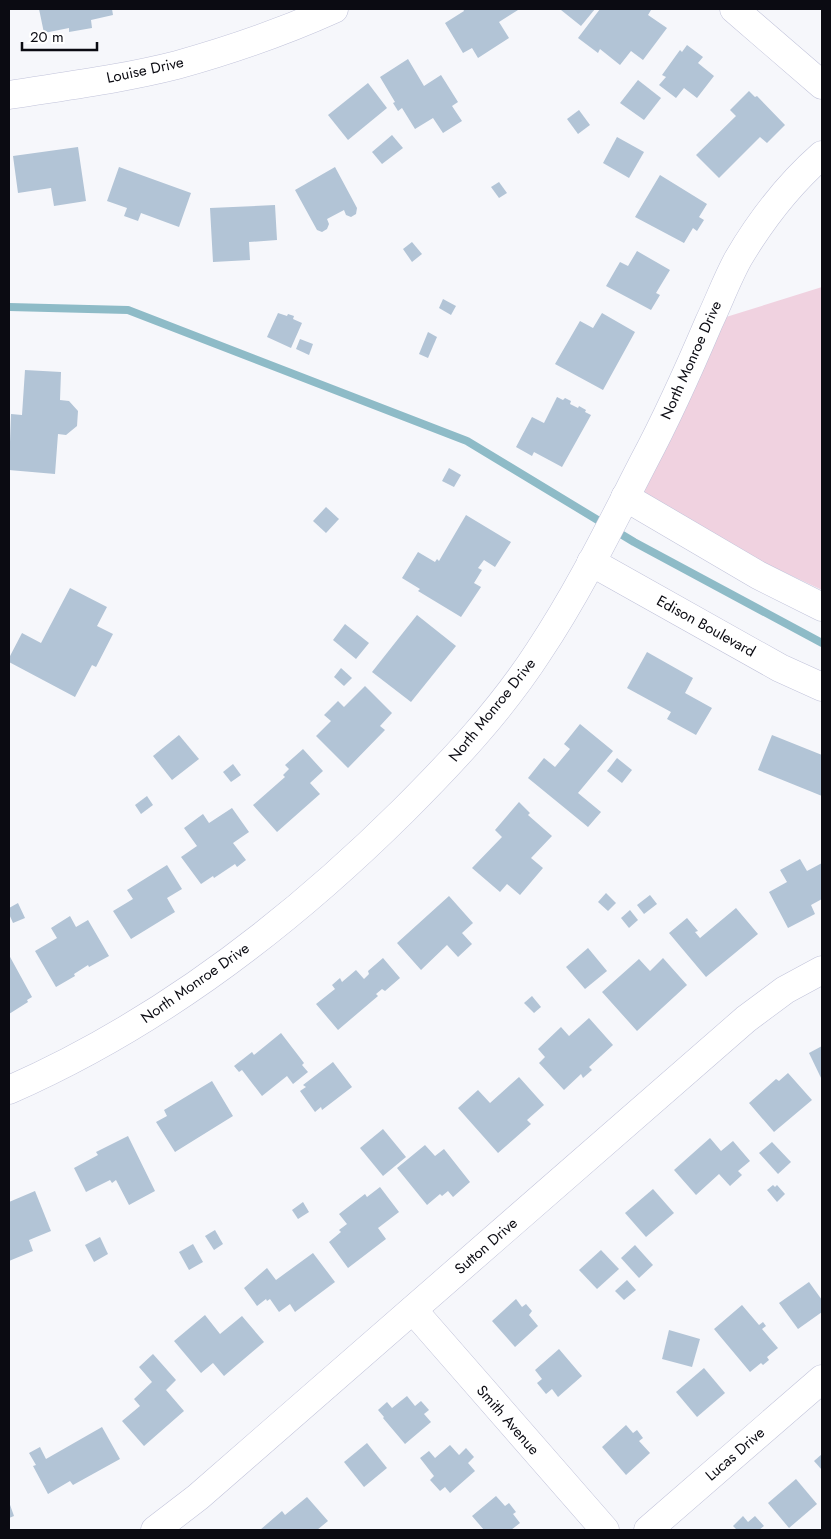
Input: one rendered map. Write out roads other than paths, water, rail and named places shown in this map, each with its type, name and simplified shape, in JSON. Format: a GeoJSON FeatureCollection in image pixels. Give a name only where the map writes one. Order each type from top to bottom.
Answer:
{"type":"FeatureCollection","features":[{"type":"Feature","properties":{"kind":"street","name":"Louise Drive"},"geometry":{"type":"LineString","coordinates":[[9,95],[115,78],[176,65],[251,42],[334,9]]}},
{"type":"Feature","properties":{"kind":"street"},"geometry":{"type":"LineString","coordinates":[[734,9],[822,85]]}},
{"type":"Feature","properties":{"kind":"street","name":"North Monroe Drive"},"geometry":{"type":"LineString","coordinates":[[9,1090],[102,1044],[159,1009],[212,974],[303,903],[370,844],[428,786],[502,703],[539,652],[594,557],[651,448],[739,258],[778,201],[822,155]]}},
{"type":"Feature","properties":{"kind":"street"},"geometry":{"type":"LineString","coordinates":[[622,504],[822,607]]}},
{"type":"Feature","properties":{"kind":"street","name":"Edison Boulevard"},"geometry":{"type":"LineString","coordinates":[[594,557],[780,668],[822,687]]}},
{"type":"Feature","properties":{"kind":"street","name":"Sutton Drive"},"geometry":{"type":"LineString","coordinates":[[161,1529],[746,1019],[785,990],[822,970]]}},
{"type":"Feature","properties":{"kind":"street","name":"Smith Avenue"},"geometry":{"type":"LineString","coordinates":[[413,1310],[605,1530]]}},
{"type":"Feature","properties":{"kind":"street","name":"Lucas Drive"},"geometry":{"type":"LineString","coordinates":[[648,1530],[822,1378]]}},
{"type":"Feature","properties":{"kind":"waterway"},"geometry":{"type":"LineString","coordinates":[[9,307],[128,310],[467,441],[634,542],[822,643]]}}]}
